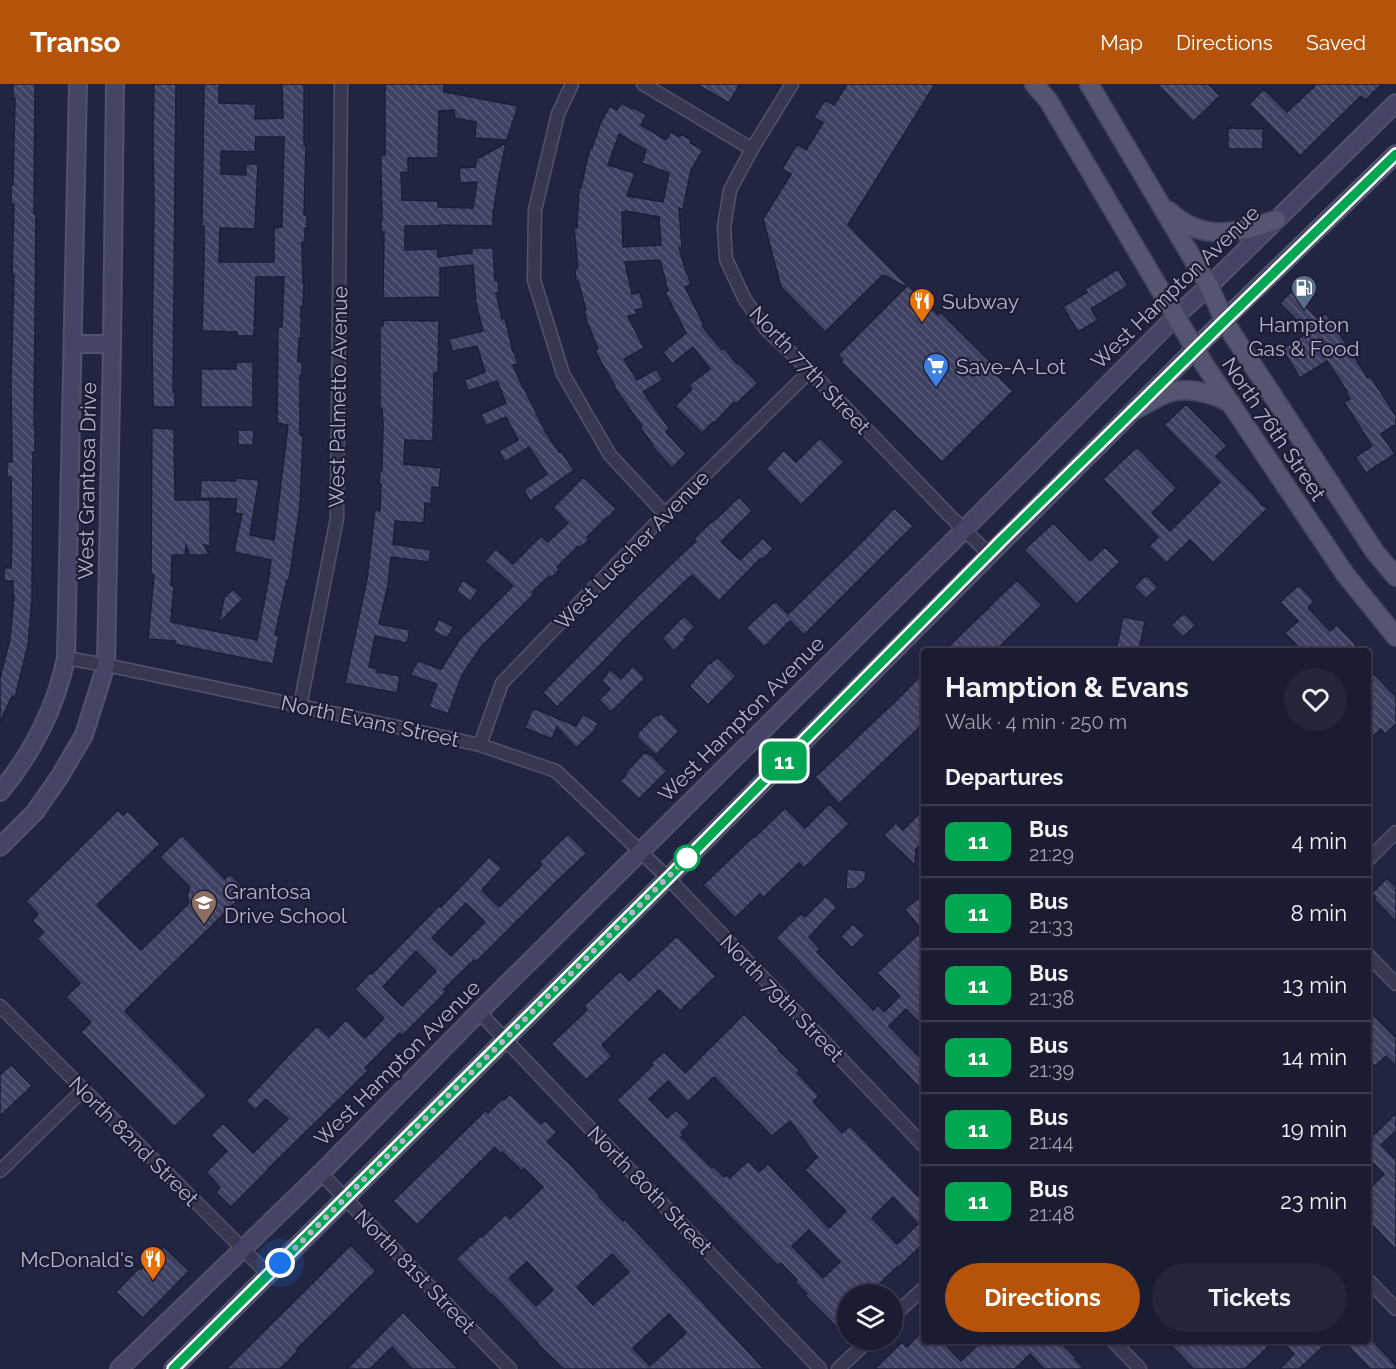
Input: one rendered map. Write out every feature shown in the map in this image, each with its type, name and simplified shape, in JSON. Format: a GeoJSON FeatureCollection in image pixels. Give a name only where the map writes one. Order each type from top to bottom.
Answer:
{"type":"FeatureCollection","features":[{"type":"Feature","properties":{"kind":"main road","name":"West Grantosa Drive"},"geometry":{"type":"LineString","coordinates":[[0,792],[25,759],[44,724],[55,698],[66,658],[78,84]]}},
{"type":"Feature","properties":{"kind":"main road","name":"West Grantosa Drive"},"geometry":{"type":"LineString","coordinates":[[0,847],[35,812],[84,735],[106,665],[115,84]]}},
{"type":"Feature","properties":{"kind":"main road","name":"North 76th Street"},"geometry":{"type":"LineString","coordinates":[[1034,84],[1048,100],[1195,350],[1345,574],[1396,637]]}},
{"type":"Feature","properties":{"kind":"main road","name":"North 76th Street"},"geometry":{"type":"LineString","coordinates":[[1089,84],[1209,286],[1224,320],[1375,552],[1396,577]]}},
{"type":"Feature","properties":{"kind":"main road","name":"West Hampton Avenue"},"geometry":{"type":"LineString","coordinates":[[119,1369],[321,1173],[479,1012],[1176,316],[1396,103]]}},
{"type":"Feature","properties":{"kind":"main road"},"geometry":{"type":"LineString","coordinates":[[173,1369],[668,878],[1224,320],[1396,154]]}},
{"type":"Feature","properties":{"kind":"main road"},"geometry":{"type":"LineString","coordinates":[[1157,198],[1179,221],[1203,230],[1233,232],[1276,220]]}},
{"type":"Feature","properties":{"kind":"main road"},"geometry":{"type":"LineString","coordinates":[[73,344],[112,344]]}},
{"type":"Feature","properties":{"kind":"main road"},"geometry":{"type":"LineString","coordinates":[[1133,411],[1164,395],[1180,391],[1202,392],[1231,403]]}},
{"type":"Feature","properties":{"kind":"street","name":"West Palmetto Avenue"},"geometry":{"type":"LineString","coordinates":[[300,706],[336,518],[341,84]]}},
{"type":"Feature","properties":{"kind":"street"},"geometry":{"type":"LineString","coordinates":[[572,84],[558,114],[535,210],[534,280],[563,374],[610,455],[665,514]]}},
{"type":"Feature","properties":{"kind":"street"},"geometry":{"type":"LineString","coordinates":[[643,84],[752,149]]}},
{"type":"Feature","properties":{"kind":"street","name":"North 77th Street"},"geometry":{"type":"LineString","coordinates":[[792,84],[730,190],[724,227],[726,259],[744,298],[765,328],[989,554]]}},
{"type":"Feature","properties":{"kind":"street","name":"West Luscher Avenue"},"geometry":{"type":"LineString","coordinates":[[480,745],[502,683],[665,514],[810,371]]}},
{"type":"Feature","properties":{"kind":"street","name":"North Evans Street"},"geometry":{"type":"LineString","coordinates":[[66,658],[480,745],[556,771],[640,852]]}},
{"type":"Feature","properties":{"kind":"street"},"geometry":{"type":"LineString","coordinates":[[1371,857],[1396,832]]}},
{"type":"Feature","properties":{"kind":"street","name":"North 79th Street"},"geometry":{"type":"LineString","coordinates":[[640,852],[668,878],[921,1143]]}},
{"type":"Feature","properties":{"kind":"street"},"geometry":{"type":"LineString","coordinates":[[1371,958],[1396,984]]}},
{"type":"Feature","properties":{"kind":"street","name":"North 82nd Street"},"geometry":{"type":"LineString","coordinates":[[0,1006],[269,1275]]}},
{"type":"Feature","properties":{"kind":"street","name":"North 80th Street"},"geometry":{"type":"LineString","coordinates":[[479,1012],[820,1369]]}},
{"type":"Feature","properties":{"kind":"street"},"geometry":{"type":"LineString","coordinates":[[0,1172],[83,1090]]}},
{"type":"Feature","properties":{"kind":"street","name":"North 81st Street"},"geometry":{"type":"LineString","coordinates":[[321,1173],[510,1369]]}},
{"type":"Feature","properties":{"kind":"street"},"geometry":{"type":"LineString","coordinates":[[1371,1283],[1396,1309]]}},
{"type":"Feature","properties":{"kind":"street"},"geometry":{"type":"LineString","coordinates":[[903,1307],[921,1291]]}},
{"type":"Feature","properties":{"kind":"street"},"geometry":{"type":"LineString","coordinates":[[1116,1344],[1140,1369]]}},
{"type":"Feature","properties":{"kind":"street"},"geometry":{"type":"LineString","coordinates":[[838,1369],[858,1350]]}},
{"type":"Feature","properties":{"kind":"building"},"geometry":{"type":"Polygon","coordinates":[[[13,84],[35,84],[35,452],[33,452],[32,599],[28,645],[15,698],[12,696],[0,722],[0,678],[10,639],[14,595],[13,581],[4,581],[4,568],[11,568],[12,533],[11,477],[7,477],[7,462],[12,462],[14,204],[11,204],[11,185],[13,185],[15,98],[13,98],[13,84]]]}},
{"type":"Feature","properties":{"kind":"building"},"geometry":{"type":"Polygon","coordinates":[[[154,84],[176,84],[173,392],[175,392],[175,407],[153,407],[154,84]]]}},
{"type":"Feature","properties":{"kind":"building"},"geometry":{"type":"Polygon","coordinates":[[[204,84],[219,84],[219,103],[256,104],[255,119],[283,118],[282,84],[304,84],[304,145],[306,145],[304,215],[307,215],[307,228],[305,228],[305,242],[302,242],[304,283],[298,362],[302,362],[300,435],[303,435],[300,506],[289,580],[287,580],[275,635],[279,635],[273,664],[174,644],[175,641],[148,639],[154,575],[151,575],[152,428],[174,429],[175,500],[210,500],[210,546],[204,545],[209,555],[190,555],[186,546],[185,555],[172,555],[171,586],[174,586],[171,622],[257,640],[270,571],[269,573],[271,560],[234,552],[242,514],[235,513],[237,499],[200,498],[201,480],[236,481],[236,478],[259,480],[250,535],[274,540],[288,425],[277,423],[278,327],[282,327],[284,277],[256,277],[254,336],[237,336],[237,332],[202,331],[204,226],[202,226],[204,84]],[[256,137],[255,152],[221,151],[221,174],[246,175],[246,164],[258,164],[255,229],[220,228],[219,262],[274,262],[274,228],[282,227],[284,137],[256,137]]]}},
{"type":"Feature","properties":{"kind":"building"},"geometry":{"type":"Polygon","coordinates":[[[385,84],[444,84],[444,92],[518,106],[507,140],[475,138],[476,122],[455,118],[454,110],[439,111],[438,158],[408,158],[408,173],[401,172],[402,200],[438,201],[438,207],[473,208],[477,182],[460,183],[459,168],[475,167],[477,159],[506,143],[498,182],[493,226],[405,226],[405,250],[437,249],[438,257],[472,253],[472,248],[493,248],[495,281],[498,281],[499,293],[496,293],[502,319],[505,318],[518,364],[513,365],[545,431],[574,470],[530,501],[524,490],[547,474],[529,447],[505,462],[499,451],[518,440],[506,417],[486,426],[481,414],[506,403],[497,381],[468,391],[464,380],[485,372],[477,346],[453,351],[448,339],[483,331],[476,304],[473,265],[440,268],[440,297],[383,298],[384,232],[381,232],[381,155],[385,155],[385,84]]]}},
{"type":"Feature","properties":{"kind":"building"},"geometry":{"type":"Polygon","coordinates":[[[696,84],[740,84],[729,103],[696,84]]]}},
{"type":"Feature","properties":{"kind":"building"},"geometry":{"type":"Polygon","coordinates":[[[847,84],[935,84],[848,225],[907,285],[906,287],[883,275],[825,332],[781,287],[763,219],[791,174],[782,169],[797,144],[806,150],[823,123],[814,117],[825,100],[834,105],[847,84]]]}},
{"type":"Feature","properties":{"kind":"building"},"geometry":{"type":"Polygon","coordinates":[[[1157,84],[1208,84],[1220,96],[1193,122],[1157,84]]]}},
{"type":"Feature","properties":{"kind":"building"},"geometry":{"type":"Polygon","coordinates":[[[1317,84],[1382,84],[1366,100],[1361,96],[1300,156],[1249,104],[1264,89],[1287,112],[1317,84]]]}},
{"type":"Feature","properties":{"kind":"building"},"geometry":{"type":"Polygon","coordinates":[[[621,103],[632,109],[633,107],[646,115],[641,125],[666,140],[671,132],[679,137],[681,134],[691,140],[690,143],[703,150],[691,170],[683,209],[679,208],[682,248],[679,248],[691,285],[685,287],[704,325],[702,326],[722,350],[724,348],[737,364],[758,383],[736,404],[734,402],[702,433],[675,406],[692,389],[689,385],[710,369],[693,347],[672,364],[663,352],[686,333],[665,292],[668,291],[660,260],[625,262],[632,294],[640,292],[644,308],[635,310],[637,314],[628,316],[644,348],[624,359],[637,380],[656,369],[663,380],[643,392],[669,428],[666,432],[686,454],[672,468],[652,446],[640,427],[642,426],[614,387],[600,360],[584,311],[586,310],[578,281],[576,281],[575,269],[578,268],[574,228],[577,228],[579,187],[581,188],[588,156],[600,124],[610,106],[617,110],[621,103]],[[619,134],[608,165],[635,173],[627,196],[663,202],[669,173],[642,163],[646,150],[619,134]],[[622,212],[623,247],[661,245],[659,217],[622,212]]]}},
{"type":"Feature","properties":{"kind":"building"},"geometry":{"type":"Polygon","coordinates":[[[1228,128],[1263,129],[1263,149],[1228,149],[1228,128]]]}},
{"type":"Feature","properties":{"kind":"building"},"geometry":{"type":"Polygon","coordinates":[[[1118,269],[1128,286],[1091,309],[1098,320],[1078,332],[1063,307],[1087,292],[1085,289],[1118,269]]]}},
{"type":"Feature","properties":{"kind":"building"},"geometry":{"type":"Polygon","coordinates":[[[908,285],[938,315],[940,312],[997,369],[994,372],[1013,391],[942,462],[841,362],[843,360],[838,355],[908,285]]]}},
{"type":"Feature","properties":{"kind":"building"},"geometry":{"type":"Polygon","coordinates":[[[1292,291],[1318,319],[1326,313],[1396,416],[1396,424],[1381,434],[1395,454],[1366,473],[1355,457],[1372,446],[1344,402],[1350,399],[1347,391],[1327,361],[1300,378],[1282,349],[1309,332],[1280,303],[1292,291]]]}},
{"type":"Feature","properties":{"kind":"building"},"geometry":{"type":"Polygon","coordinates":[[[383,320],[439,321],[438,373],[434,373],[433,441],[405,440],[404,464],[441,468],[439,488],[432,487],[431,504],[425,503],[424,523],[395,521],[393,544],[431,550],[429,562],[391,557],[388,585],[379,624],[410,630],[407,643],[375,636],[369,667],[378,669],[377,672],[400,676],[397,693],[345,683],[367,579],[375,510],[380,511],[381,484],[379,484],[380,471],[382,471],[383,424],[382,409],[380,409],[380,326],[383,326],[383,320]]]}},
{"type":"Feature","properties":{"kind":"building"},"geometry":{"type":"Polygon","coordinates":[[[236,362],[253,362],[253,407],[201,407],[201,369],[236,369],[236,362]]]}},
{"type":"Feature","properties":{"kind":"building"},"geometry":{"type":"Polygon","coordinates":[[[1186,404],[1227,446],[1216,456],[1261,504],[1268,508],[1213,563],[1190,540],[1166,563],[1149,546],[1158,537],[1103,479],[1137,447],[1177,488],[1152,513],[1170,531],[1220,482],[1164,425],[1186,404]]]}},
{"type":"Feature","properties":{"kind":"building"},"geometry":{"type":"Polygon","coordinates":[[[238,430],[254,430],[253,445],[238,445],[238,430]]]}},
{"type":"Feature","properties":{"kind":"building"},"geometry":{"type":"Polygon","coordinates":[[[820,438],[844,462],[801,505],[766,469],[784,450],[796,462],[820,438]]]}},
{"type":"Feature","properties":{"kind":"building"},"geometry":{"type":"Polygon","coordinates":[[[583,477],[616,509],[587,537],[589,540],[580,548],[578,546],[557,567],[559,570],[532,592],[534,594],[481,647],[462,675],[448,714],[429,707],[437,684],[410,675],[418,661],[441,669],[460,639],[513,586],[485,561],[496,549],[513,564],[541,536],[548,542],[568,523],[553,508],[583,477]]]}},
{"type":"Feature","properties":{"kind":"building"},"geometry":{"type":"Polygon","coordinates":[[[739,497],[752,511],[721,542],[740,560],[763,538],[773,549],[763,559],[761,558],[719,601],[692,575],[626,637],[557,707],[543,692],[696,541],[694,539],[712,521],[739,497]]]}},
{"type":"Feature","properties":{"kind":"building"},"geometry":{"type":"Polygon","coordinates":[[[894,508],[913,526],[804,635],[790,621],[764,647],[746,628],[775,601],[788,614],[894,508]]]}},
{"type":"Feature","properties":{"kind":"building"},"geometry":{"type":"Polygon","coordinates":[[[1053,523],[1090,561],[1105,547],[1120,562],[1077,604],[1024,550],[1053,523]]]}},
{"type":"Feature","properties":{"kind":"building"},"geometry":{"type":"Polygon","coordinates":[[[1146,575],[1158,587],[1146,599],[1134,587],[1146,575]]]}},
{"type":"Feature","properties":{"kind":"building"},"geometry":{"type":"Polygon","coordinates":[[[463,580],[478,590],[471,601],[456,591],[463,580]]]}},
{"type":"Feature","properties":{"kind":"building"},"geometry":{"type":"Polygon","coordinates":[[[1017,580],[1042,605],[998,648],[947,648],[1017,580]]]}},
{"type":"Feature","properties":{"kind":"building"},"geometry":{"type":"Polygon","coordinates":[[[1299,585],[1314,601],[1308,608],[1330,631],[1337,625],[1356,645],[1352,648],[1300,648],[1285,633],[1298,621],[1280,602],[1299,585]]]}},
{"type":"Feature","properties":{"kind":"building"},"geometry":{"type":"Polygon","coordinates":[[[233,589],[243,599],[219,623],[224,598],[233,589]]]}},
{"type":"Feature","properties":{"kind":"building"},"geometry":{"type":"Polygon","coordinates":[[[1184,613],[1196,625],[1183,637],[1171,625],[1184,613]]]}},
{"type":"Feature","properties":{"kind":"building"},"geometry":{"type":"Polygon","coordinates":[[[684,616],[695,627],[674,651],[662,638],[684,616]]]}},
{"type":"Feature","properties":{"kind":"building"},"geometry":{"type":"Polygon","coordinates":[[[1123,617],[1145,621],[1140,648],[1117,648],[1123,617]]]}},
{"type":"Feature","properties":{"kind":"building"},"geometry":{"type":"Polygon","coordinates":[[[439,619],[454,627],[447,638],[433,631],[439,619]]]}},
{"type":"Feature","properties":{"kind":"building"},"geometry":{"type":"Polygon","coordinates":[[[717,657],[736,676],[708,705],[689,686],[717,657]]]}},
{"type":"Feature","properties":{"kind":"building"},"geometry":{"type":"Polygon","coordinates":[[[633,666],[645,678],[611,712],[599,700],[610,689],[602,681],[610,669],[621,679],[633,666]]]}},
{"type":"Feature","properties":{"kind":"building"},"geometry":{"type":"Polygon","coordinates":[[[1371,671],[1396,697],[1396,724],[1385,734],[1381,729],[1371,738],[1371,671]]]}},
{"type":"Feature","properties":{"kind":"building"},"geometry":{"type":"Polygon","coordinates":[[[921,675],[921,726],[839,804],[815,777],[921,675]]]}},
{"type":"Feature","properties":{"kind":"building"},"geometry":{"type":"Polygon","coordinates":[[[533,708],[576,726],[583,714],[598,723],[593,732],[576,748],[557,727],[552,739],[525,728],[533,708]]]}},
{"type":"Feature","properties":{"kind":"building"},"geometry":{"type":"Polygon","coordinates":[[[661,713],[679,731],[656,755],[637,737],[637,734],[657,714],[658,716],[661,713]]]}},
{"type":"Feature","properties":{"kind":"building"},"geometry":{"type":"Polygon","coordinates":[[[645,752],[667,771],[639,799],[620,781],[645,752]]]}},
{"type":"Feature","properties":{"kind":"building"},"geometry":{"type":"Polygon","coordinates":[[[829,804],[849,824],[804,868],[799,863],[763,898],[760,894],[735,918],[703,885],[785,808],[805,828],[829,804]]]}},
{"type":"Feature","properties":{"kind":"building"},"geometry":{"type":"Polygon","coordinates":[[[118,810],[123,815],[128,811],[160,844],[97,905],[141,950],[189,903],[187,896],[190,887],[160,857],[182,835],[225,879],[230,874],[247,891],[125,1011],[207,1095],[174,1127],[81,1032],[91,1022],[66,997],[80,983],[37,939],[44,932],[32,921],[38,914],[26,901],[118,810]]]}},
{"type":"Feature","properties":{"kind":"building"},"geometry":{"type":"Polygon","coordinates":[[[921,812],[921,843],[916,849],[915,865],[884,835],[896,823],[903,830],[921,812]]]}},
{"type":"Feature","properties":{"kind":"building"},"geometry":{"type":"Polygon","coordinates":[[[568,834],[587,853],[476,962],[474,960],[444,989],[446,992],[402,1036],[400,1033],[365,1068],[368,1071],[231,1207],[216,1192],[220,1187],[206,1172],[227,1151],[211,1135],[223,1123],[253,1153],[288,1119],[266,1099],[255,1110],[246,1101],[317,1026],[329,1037],[346,1020],[365,1038],[384,1018],[355,989],[371,972],[372,974],[440,905],[441,907],[489,857],[502,868],[482,890],[499,907],[542,865],[539,862],[568,834]],[[466,903],[432,938],[451,956],[485,922],[466,903]],[[416,951],[383,987],[402,1006],[436,971],[416,951]]]}},
{"type":"Feature","properties":{"kind":"building"},"geometry":{"type":"Polygon","coordinates":[[[847,869],[866,871],[865,880],[855,889],[846,889],[847,869]]]}},
{"type":"Feature","properties":{"kind":"building"},"geometry":{"type":"Polygon","coordinates":[[[1387,878],[1396,887],[1396,922],[1374,899],[1376,897],[1372,893],[1387,878]]]}},
{"type":"Feature","properties":{"kind":"building"},"geometry":{"type":"Polygon","coordinates":[[[826,896],[837,907],[809,937],[820,949],[817,952],[873,1010],[877,1005],[884,1012],[900,996],[877,973],[921,932],[921,1024],[906,1009],[889,1026],[921,1059],[921,1089],[776,938],[801,913],[805,917],[826,896]]]}},
{"type":"Feature","properties":{"kind":"building"},"geometry":{"type":"Polygon","coordinates":[[[921,896],[921,930],[905,909],[921,896]]]}},
{"type":"Feature","properties":{"kind":"building"},"geometry":{"type":"Polygon","coordinates":[[[853,924],[865,935],[852,948],[841,936],[853,924]]]}},
{"type":"Feature","properties":{"kind":"building"},"geometry":{"type":"Polygon","coordinates":[[[677,936],[716,976],[680,1011],[659,990],[602,1045],[612,1056],[586,1080],[551,1044],[587,1010],[584,1006],[620,971],[629,981],[677,936]]]}},
{"type":"Feature","properties":{"kind":"building"},"geometry":{"type":"Polygon","coordinates":[[[1371,1013],[1396,1038],[1396,1066],[1386,1056],[1375,1066],[1371,1061],[1371,1013]]]}},
{"type":"Feature","properties":{"kind":"building"},"geometry":{"type":"Polygon","coordinates":[[[744,1014],[800,1071],[797,1073],[819,1096],[813,1102],[842,1133],[850,1126],[921,1199],[921,1246],[879,1284],[837,1284],[837,1327],[805,1295],[807,1294],[795,1282],[797,1280],[781,1263],[778,1266],[617,1100],[653,1065],[651,1063],[664,1052],[685,1073],[744,1014]],[[714,1077],[688,1102],[668,1081],[649,1099],[667,1118],[676,1110],[690,1124],[681,1133],[683,1135],[681,1137],[724,1177],[726,1175],[730,1178],[748,1161],[759,1172],[768,1164],[829,1228],[846,1211],[805,1170],[817,1157],[790,1121],[772,1136],[714,1077]],[[893,1197],[872,1218],[897,1244],[918,1224],[893,1197]],[[809,1230],[792,1246],[823,1278],[840,1262],[809,1230]]]}},
{"type":"Feature","properties":{"kind":"building"},"geometry":{"type":"Polygon","coordinates":[[[11,1065],[32,1086],[0,1116],[0,1075],[11,1065]]]}},
{"type":"Feature","properties":{"kind":"building"},"geometry":{"type":"Polygon","coordinates":[[[510,1094],[541,1124],[545,1120],[557,1132],[547,1142],[623,1221],[624,1219],[764,1369],[564,1369],[456,1259],[506,1214],[510,1219],[543,1187],[524,1168],[522,1171],[495,1147],[417,1225],[393,1201],[486,1110],[488,1113],[502,1099],[504,1100],[510,1094]],[[612,1254],[577,1287],[593,1305],[629,1272],[612,1254]],[[527,1262],[509,1278],[536,1306],[553,1290],[527,1262]],[[669,1314],[633,1348],[650,1366],[686,1333],[669,1314]]]}},
{"type":"Feature","properties":{"kind":"building"},"geometry":{"type":"Polygon","coordinates":[[[1396,1113],[1396,1131],[1381,1145],[1396,1160],[1396,1250],[1371,1223],[1371,1187],[1384,1174],[1371,1161],[1371,1134],[1373,1136],[1396,1113]]]}},
{"type":"Feature","properties":{"kind":"building"},"geometry":{"type":"Polygon","coordinates":[[[351,1245],[376,1271],[296,1350],[297,1352],[280,1369],[226,1369],[351,1245]]]}},
{"type":"Feature","properties":{"kind":"building","name":"McDonald's"},"geometry":{"type":"Polygon","coordinates":[[[163,1246],[189,1271],[143,1318],[116,1292],[163,1246]]]}},
{"type":"Feature","properties":{"kind":"building"},"geometry":{"type":"Polygon","coordinates":[[[403,1312],[458,1369],[412,1369],[392,1347],[370,1369],[347,1369],[403,1312]]]}},
{"type":"Feature","properties":{"kind":"building"},"geometry":{"type":"Polygon","coordinates":[[[921,1333],[921,1344],[945,1344],[961,1361],[979,1344],[1062,1344],[1084,1369],[1044,1369],[1030,1354],[1015,1369],[875,1369],[894,1350],[903,1350],[903,1343],[907,1347],[921,1333]]]}},
{"type":"Feature","properties":{"kind":"building"},"geometry":{"type":"Polygon","coordinates":[[[1371,1339],[1396,1366],[1396,1369],[1370,1369],[1346,1344],[1371,1344],[1371,1339]]]}},
{"type":"Feature","properties":{"kind":"building"},"geometry":{"type":"Polygon","coordinates":[[[1170,1344],[1271,1344],[1245,1369],[1194,1369],[1170,1344]]]}},
{"type":"Feature","properties":{"kind":"building"},"geometry":{"type":"Polygon","coordinates":[[[1285,1344],[1326,1344],[1299,1369],[1280,1369],[1294,1354],[1285,1344]]]}},
{"type":"Feature","properties":{"kind":"bus line","name":"11"},"geometry":{"type":"LineString","coordinates":[[173,1369],[668,878],[1002,540],[1396,154]]}},
{"type":"Feature","properties":{"kind":"place","name":"Hampton Gas & Food"},"geometry":{"type":"Point","coordinates":[1304,311]}},
{"type":"Feature","properties":{"kind":"place","name":"Subway"},"geometry":{"type":"Point","coordinates":[922,324]}},
{"type":"Feature","properties":{"kind":"place","name":"Save-A-Lot"},"geometry":{"type":"Point","coordinates":[936,389]}},
{"type":"Feature","properties":{"kind":"place","name":"Grantosa Drive School"},"geometry":{"type":"Point","coordinates":[204,926]}},
{"type":"Feature","properties":{"kind":"place","name":"McDonald's"},"geometry":{"type":"Point","coordinates":[153,1282]}},
{"type":"Feature","properties":{"kind":"route"},"geometry":{"type":"LineString","coordinates":[[280,1263],[687,858]]}}]}
